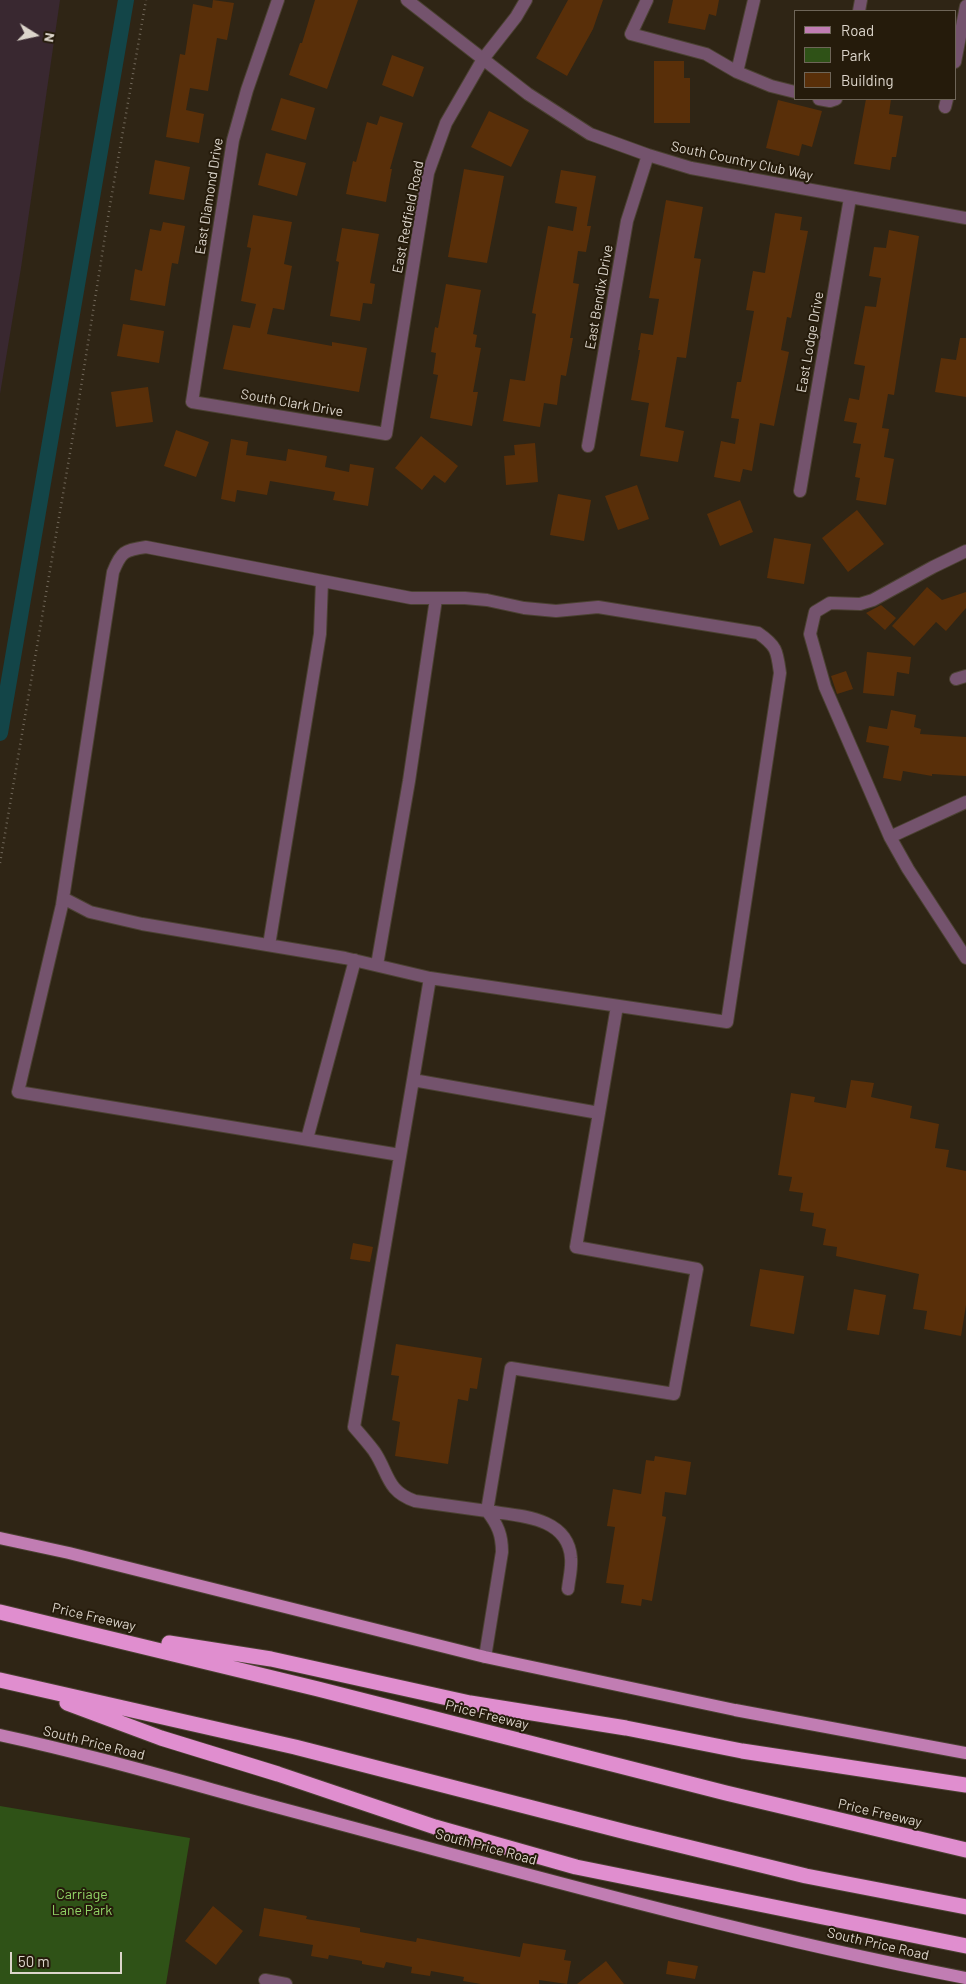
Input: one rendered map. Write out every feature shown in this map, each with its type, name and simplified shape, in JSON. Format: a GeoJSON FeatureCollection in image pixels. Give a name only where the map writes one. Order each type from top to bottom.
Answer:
{"type":"FeatureCollection","features":[{"type":"Feature","properties":{"kind":"highway","name":"Price Freeway"},"geometry":{"type":"LineString","coordinates":[[0,1612],[318,1689],[726,1793],[966,1850]]}},
{"type":"Feature","properties":{"kind":"highway"},"geometry":{"type":"LineString","coordinates":[[66,1627],[271,1659],[470,1703],[626,1728],[742,1751],[966,1785]]}},
{"type":"Feature","properties":{"kind":"highway"},"geometry":{"type":"LineString","coordinates":[[6,1681],[295,1747],[806,1876],[966,1907]]}},
{"type":"Feature","properties":{"kind":"highway"},"geometry":{"type":"LineString","coordinates":[[6,1681],[161,1738],[278,1774],[435,1827],[576,1867],[966,1946]]}},
{"type":"Feature","properties":{"kind":"main road"},"geometry":{"type":"LineString","coordinates":[[0,1538],[69,1553],[485,1657],[735,1710],[966,1752]]}},
{"type":"Feature","properties":{"kind":"main road","name":"South Price Road"},"geometry":{"type":"LineString","coordinates":[[0,1735],[160,1775],[627,1900],[864,1957],[966,1978]]}},
{"type":"Feature","properties":{"kind":"street","name":"East Diamond Drive"},"geometry":{"type":"LineString","coordinates":[[192,402],[233,140],[247,90],[278,0]]}},
{"type":"Feature","properties":{"kind":"street","name":"South Country Club Way"},"geometry":{"type":"LineString","coordinates":[[407,0],[528,94],[590,134],[648,156],[691,168],[966,218]]}},
{"type":"Feature","properties":{"kind":"street","name":"East Redfield Road"},"geometry":{"type":"LineString","coordinates":[[386,434],[428,173],[446,123],[483,58],[516,17],[526,0]]}},
{"type":"Feature","properties":{"kind":"street"},"geometry":{"type":"LineString","coordinates":[[647,0],[631,34],[706,54],[737,72],[771,86],[794,92]]}},
{"type":"Feature","properties":{"kind":"street"},"geometry":{"type":"LineString","coordinates":[[737,72],[754,0]]}},
{"type":"Feature","properties":{"kind":"street"},"geometry":{"type":"LineString","coordinates":[[956,57],[966,6]]}},
{"type":"Feature","properties":{"kind":"street","name":"East Bendix Drive"},"geometry":{"type":"LineString","coordinates":[[588,446],[627,221],[648,156]]}},
{"type":"Feature","properties":{"kind":"street","name":"East Lodge Drive"},"geometry":{"type":"LineString","coordinates":[[800,490],[850,198]]}},
{"type":"Feature","properties":{"kind":"street","name":"South Clark Drive"},"geometry":{"type":"LineString","coordinates":[[192,402],[386,434]]}},
{"type":"Feature","properties":{"kind":"street"},"geometry":{"type":"LineString","coordinates":[[63,898],[90,912],[142,924],[355,960],[430,978],[727,1022],[780,673],[778,654],[771,642],[758,633],[598,607],[556,611],[524,608],[487,600],[465,598],[411,598],[146,547],[131,549],[120,555],[113,572],[63,898],[18,1092],[400,1155]]}},
{"type":"Feature","properties":{"kind":"street"},"geometry":{"type":"LineString","coordinates":[[966,551],[933,566],[873,600],[860,604],[830,603],[815,612],[810,634],[826,687],[890,837],[908,869],[966,958]]}},
{"type":"Feature","properties":{"kind":"street"},"geometry":{"type":"LineString","coordinates":[[269,945],[320,634],[322,581]]}},
{"type":"Feature","properties":{"kind":"street"},"geometry":{"type":"LineString","coordinates":[[377,966],[409,781],[436,599]]}},
{"type":"Feature","properties":{"kind":"street"},"geometry":{"type":"LineString","coordinates":[[890,837],[966,802]]}},
{"type":"Feature","properties":{"kind":"street"},"geometry":{"type":"LineString","coordinates":[[307,1140],[355,960]]}},
{"type":"Feature","properties":{"kind":"street"},"geometry":{"type":"LineString","coordinates":[[430,978],[354,1427],[375,1453],[386,1477],[404,1497],[416,1501],[538,1520],[554,1526],[566,1541],[571,1557],[568,1589]]}},
{"type":"Feature","properties":{"kind":"street"},"geometry":{"type":"LineString","coordinates":[[485,1657],[502,1552],[502,1536],[496,1522],[487,1511],[511,1368],[674,1394],[697,1269],[576,1247],[617,1006]]}},
{"type":"Feature","properties":{"kind":"street"},"geometry":{"type":"LineString","coordinates":[[413,1080],[599,1113]]}},
{"type":"Feature","properties":{"kind":"street"},"geometry":{"type":"LineString","coordinates":[[265,1980],[286,1984]]}},
{"type":"Feature","properties":{"kind":"path"},"geometry":{"type":"LineString","coordinates":[[0,863],[146,0]]}},
{"type":"Feature","properties":{"kind":"shaded area"},"geometry":{"type":"Polygon","coordinates":[[[0,0],[60,0],[21,268],[0,394],[0,0]]]}},
{"type":"Feature","properties":{"kind":"green space","name":"Carriage Lane Park"},"geometry":{"type":"Polygon","coordinates":[[[0,1806],[190,1838],[166,1984],[0,1984],[0,1806]]]}},
{"type":"Feature","properties":{"kind":"building"},"geometry":{"type":"Polygon","coordinates":[[[213,0],[234,3],[227,40],[217,38],[208,91],[190,88],[186,110],[204,114],[199,143],[166,137],[180,54],[185,55],[193,4],[212,8],[213,0]]]}},
{"type":"Feature","properties":{"kind":"building"},"geometry":{"type":"Polygon","coordinates":[[[315,0],[358,0],[327,89],[289,75],[300,43],[302,43],[315,0]]]}},
{"type":"Feature","properties":{"kind":"building"},"geometry":{"type":"Polygon","coordinates":[[[568,0],[603,0],[593,29],[567,76],[536,58],[568,0]]]}},
{"type":"Feature","properties":{"kind":"building"},"geometry":{"type":"Polygon","coordinates":[[[673,0],[719,0],[716,16],[709,14],[705,30],[668,23],[673,0]]]}},
{"type":"Feature","properties":{"kind":"building"},"geometry":{"type":"Polygon","coordinates":[[[392,55],[424,67],[413,97],[382,85],[392,55]]]}},
{"type":"Feature","properties":{"kind":"building"},"geometry":{"type":"Polygon","coordinates":[[[654,61],[684,61],[684,78],[690,78],[690,123],[654,123],[654,61]]]}},
{"type":"Feature","properties":{"kind":"building"},"geometry":{"type":"Polygon","coordinates":[[[281,98],[315,108],[306,140],[271,130],[281,98]]]}},
{"type":"Feature","properties":{"kind":"building"},"geometry":{"type":"Polygon","coordinates":[[[778,100],[822,111],[812,147],[802,144],[799,156],[766,148],[778,100]]]}},
{"type":"Feature","properties":{"kind":"building"},"geometry":{"type":"Polygon","coordinates":[[[866,100],[891,100],[889,114],[903,116],[896,157],[892,157],[890,170],[854,164],[866,100]]]}},
{"type":"Feature","properties":{"kind":"building"},"geometry":{"type":"Polygon","coordinates":[[[489,111],[529,130],[511,167],[471,147],[489,111]]]}},
{"type":"Feature","properties":{"kind":"building"},"geometry":{"type":"Polygon","coordinates":[[[380,116],[403,123],[390,169],[392,169],[386,202],[346,194],[353,161],[356,162],[367,122],[377,125],[380,116]]]}},
{"type":"Feature","properties":{"kind":"building"},"geometry":{"type":"Polygon","coordinates":[[[266,153],[306,163],[297,196],[258,185],[266,153]]]}},
{"type":"Feature","properties":{"kind":"building"},"geometry":{"type":"Polygon","coordinates":[[[155,160],[190,167],[184,200],[149,194],[155,160]]]}},
{"type":"Feature","properties":{"kind":"building"},"geometry":{"type":"Polygon","coordinates":[[[464,169],[504,176],[487,263],[448,257],[464,169]]]}},
{"type":"Feature","properties":{"kind":"building"},"geometry":{"type":"Polygon","coordinates":[[[561,170],[596,176],[587,226],[591,226],[586,252],[578,251],[573,283],[579,284],[570,338],[573,338],[566,376],[561,375],[557,405],[544,403],[540,427],[503,421],[510,379],[525,381],[536,314],[532,313],[548,226],[573,231],[577,207],[555,203],[561,170]]]}},
{"type":"Feature","properties":{"kind":"building"},"geometry":{"type":"Polygon","coordinates":[[[666,200],[703,207],[694,258],[701,259],[686,358],[677,357],[665,427],[684,431],[678,462],[640,456],[649,403],[631,400],[640,350],[638,350],[641,333],[653,335],[659,299],[649,298],[666,200]]]}},
{"type":"Feature","properties":{"kind":"building"},"geometry":{"type":"Polygon","coordinates":[[[775,213],[802,217],[800,230],[808,231],[791,318],[787,317],[781,350],[789,352],[774,426],[760,423],[752,471],[743,469],[740,482],[714,477],[721,441],[735,444],[739,419],[731,418],[737,382],[741,382],[754,311],[746,310],[753,271],[765,273],[775,213]]]}},
{"type":"Feature","properties":{"kind":"building"},"geometry":{"type":"Polygon","coordinates":[[[253,215],[292,222],[284,264],[292,266],[284,310],[273,308],[267,334],[332,346],[332,342],[367,348],[359,392],[223,369],[233,325],[250,328],[256,304],[241,301],[251,248],[247,247],[253,215]]]}},
{"type":"Feature","properties":{"kind":"building"},"geometry":{"type":"Polygon","coordinates":[[[163,222],[185,226],[178,264],[172,263],[165,306],[130,300],[135,269],[142,271],[150,229],[161,231],[163,222]]]}},
{"type":"Feature","properties":{"kind":"building"},"geometry":{"type":"Polygon","coordinates":[[[342,228],[379,234],[370,283],[375,284],[372,304],[363,303],[360,321],[330,316],[339,262],[336,261],[342,228]]]}},
{"type":"Feature","properties":{"kind":"building"},"geometry":{"type":"Polygon","coordinates":[[[889,230],[919,236],[894,395],[888,394],[882,428],[889,429],[884,457],[894,459],[886,505],[856,500],[860,478],[855,477],[861,444],[853,443],[857,423],[844,421],[849,398],[859,400],[865,366],[854,364],[865,306],[876,307],[881,278],[869,276],[874,247],[886,248],[889,230]]]}},
{"type":"Feature","properties":{"kind":"building"},"geometry":{"type":"Polygon","coordinates":[[[446,284],[481,290],[473,334],[477,335],[475,347],[481,348],[473,392],[478,392],[472,426],[430,418],[438,375],[433,374],[436,353],[431,352],[435,327],[438,328],[446,284]]]}},
{"type":"Feature","properties":{"kind":"building"},"geometry":{"type":"Polygon","coordinates":[[[123,324],[164,331],[159,363],[117,356],[123,324]]]}},
{"type":"Feature","properties":{"kind":"building"},"geometry":{"type":"Polygon","coordinates":[[[960,338],[966,338],[966,397],[935,392],[941,358],[956,360],[960,338]]]}},
{"type":"Feature","properties":{"kind":"building"},"geometry":{"type":"Polygon","coordinates":[[[148,387],[153,422],[116,427],[111,392],[148,387]]]}},
{"type":"Feature","properties":{"kind":"building"},"geometry":{"type":"Polygon","coordinates":[[[176,430],[209,442],[196,477],[164,466],[176,430]]]}},
{"type":"Feature","properties":{"kind":"building"},"geometry":{"type":"Polygon","coordinates":[[[421,436],[458,466],[445,483],[434,475],[422,490],[395,468],[421,436]]]}},
{"type":"Feature","properties":{"kind":"building"},"geometry":{"type":"Polygon","coordinates":[[[231,439],[248,442],[246,455],[286,461],[288,449],[327,456],[325,467],[349,472],[350,464],[374,468],[368,506],[333,500],[335,492],[270,481],[267,495],[237,490],[235,502],[221,499],[231,439]]]}},
{"type":"Feature","properties":{"kind":"building"},"geometry":{"type":"Polygon","coordinates":[[[535,443],[538,482],[506,485],[504,456],[515,455],[514,445],[535,443]]]}},
{"type":"Feature","properties":{"kind":"building"},"geometry":{"type":"Polygon","coordinates":[[[637,485],[649,519],[618,530],[605,496],[637,485]]]}},
{"type":"Feature","properties":{"kind":"building"},"geometry":{"type":"Polygon","coordinates":[[[558,494],[591,500],[584,541],[550,535],[558,494]]]}},
{"type":"Feature","properties":{"kind":"building"},"geometry":{"type":"Polygon","coordinates":[[[740,500],[753,532],[720,546],[707,514],[740,500]]]}},
{"type":"Feature","properties":{"kind":"building"},"geometry":{"type":"Polygon","coordinates":[[[857,510],[884,544],[848,572],[822,538],[857,510]]]}},
{"type":"Feature","properties":{"kind":"building"},"geometry":{"type":"Polygon","coordinates":[[[774,538],[811,544],[804,584],[767,578],[774,538]]]}},
{"type":"Feature","properties":{"kind":"building"},"geometry":{"type":"Polygon","coordinates":[[[927,587],[942,600],[966,592],[966,608],[946,631],[936,622],[914,646],[892,626],[927,587]]]}},
{"type":"Feature","properties":{"kind":"building"},"geometry":{"type":"Polygon","coordinates":[[[881,605],[896,618],[885,630],[866,613],[881,605]]]}},
{"type":"Feature","properties":{"kind":"building"},"geometry":{"type":"Polygon","coordinates":[[[867,652],[911,657],[909,674],[897,672],[894,696],[863,693],[867,652]]]}},
{"type":"Feature","properties":{"kind":"building"},"geometry":{"type":"Polygon","coordinates":[[[846,671],[853,689],[837,694],[831,676],[846,671]]]}},
{"type":"Feature","properties":{"kind":"building"},"geometry":{"type":"Polygon","coordinates":[[[891,710],[916,715],[914,727],[921,729],[920,734],[966,737],[966,776],[932,774],[932,776],[903,771],[901,781],[883,778],[889,746],[866,742],[869,726],[887,729],[891,710]]]}},
{"type":"Feature","properties":{"kind":"building"},"geometry":{"type":"Polygon","coordinates":[[[851,1080],[874,1083],[871,1097],[912,1106],[910,1118],[939,1124],[935,1148],[949,1150],[946,1167],[966,1171],[966,1305],[961,1336],[924,1329],[927,1311],[913,1309],[919,1274],[836,1256],[837,1247],[823,1245],[826,1229],[812,1226],[814,1213],[800,1211],[803,1193],[789,1191],[792,1177],[778,1175],[791,1093],[815,1097],[814,1102],[846,1108],[851,1080]]]}},
{"type":"Feature","properties":{"kind":"building"},"geometry":{"type":"Polygon","coordinates":[[[353,1243],[373,1247],[370,1262],[350,1259],[353,1243]]]}},
{"type":"Feature","properties":{"kind":"building"},"geometry":{"type":"Polygon","coordinates":[[[760,1269],[804,1276],[794,1334],[750,1326],[760,1269]]]}},
{"type":"Feature","properties":{"kind":"building"},"geometry":{"type":"Polygon","coordinates":[[[854,1289],[886,1295],[879,1335],[847,1330],[854,1289]]]}},
{"type":"Feature","properties":{"kind":"building"},"geometry":{"type":"Polygon","coordinates":[[[396,1344],[482,1358],[477,1389],[470,1388],[468,1401],[458,1399],[448,1464],[395,1456],[400,1422],[392,1420],[399,1376],[391,1375],[396,1344]]]}},
{"type":"Feature","properties":{"kind":"building"},"geometry":{"type":"Polygon","coordinates":[[[655,1456],[691,1462],[686,1495],[665,1492],[662,1516],[666,1517],[652,1601],[642,1599],[641,1606],[621,1603],[624,1585],[606,1583],[615,1527],[607,1526],[613,1489],[641,1494],[646,1460],[654,1461],[655,1456]]]}},
{"type":"Feature","properties":{"kind":"building"},"geometry":{"type":"Polygon","coordinates":[[[213,1906],[243,1931],[216,1965],[185,1941],[213,1906]]]}},
{"type":"Feature","properties":{"kind":"building"},"geometry":{"type":"Polygon","coordinates":[[[264,1908],[307,1916],[306,1919],[360,1928],[360,1932],[416,1942],[417,1938],[520,1957],[523,1943],[566,1950],[564,1960],[571,1961],[567,1984],[539,1980],[539,1984],[481,1984],[463,1981],[464,1977],[431,1971],[430,1976],[411,1973],[412,1967],[386,1962],[384,1968],[362,1964],[362,1961],[329,1955],[328,1959],[311,1956],[313,1945],[259,1936],[264,1908]]]}},
{"type":"Feature","properties":{"kind":"building"},"geometry":{"type":"Polygon","coordinates":[[[606,1961],[624,1984],[577,1984],[606,1961]]]}},
{"type":"Feature","properties":{"kind":"building"},"geometry":{"type":"Polygon","coordinates":[[[668,1961],[698,1966],[695,1979],[666,1974],[668,1961]]]}},
{"type":"Feature","properties":{"kind":"waterway"},"geometry":{"type":"LineString","coordinates":[[0,733],[126,0]]}}]}
